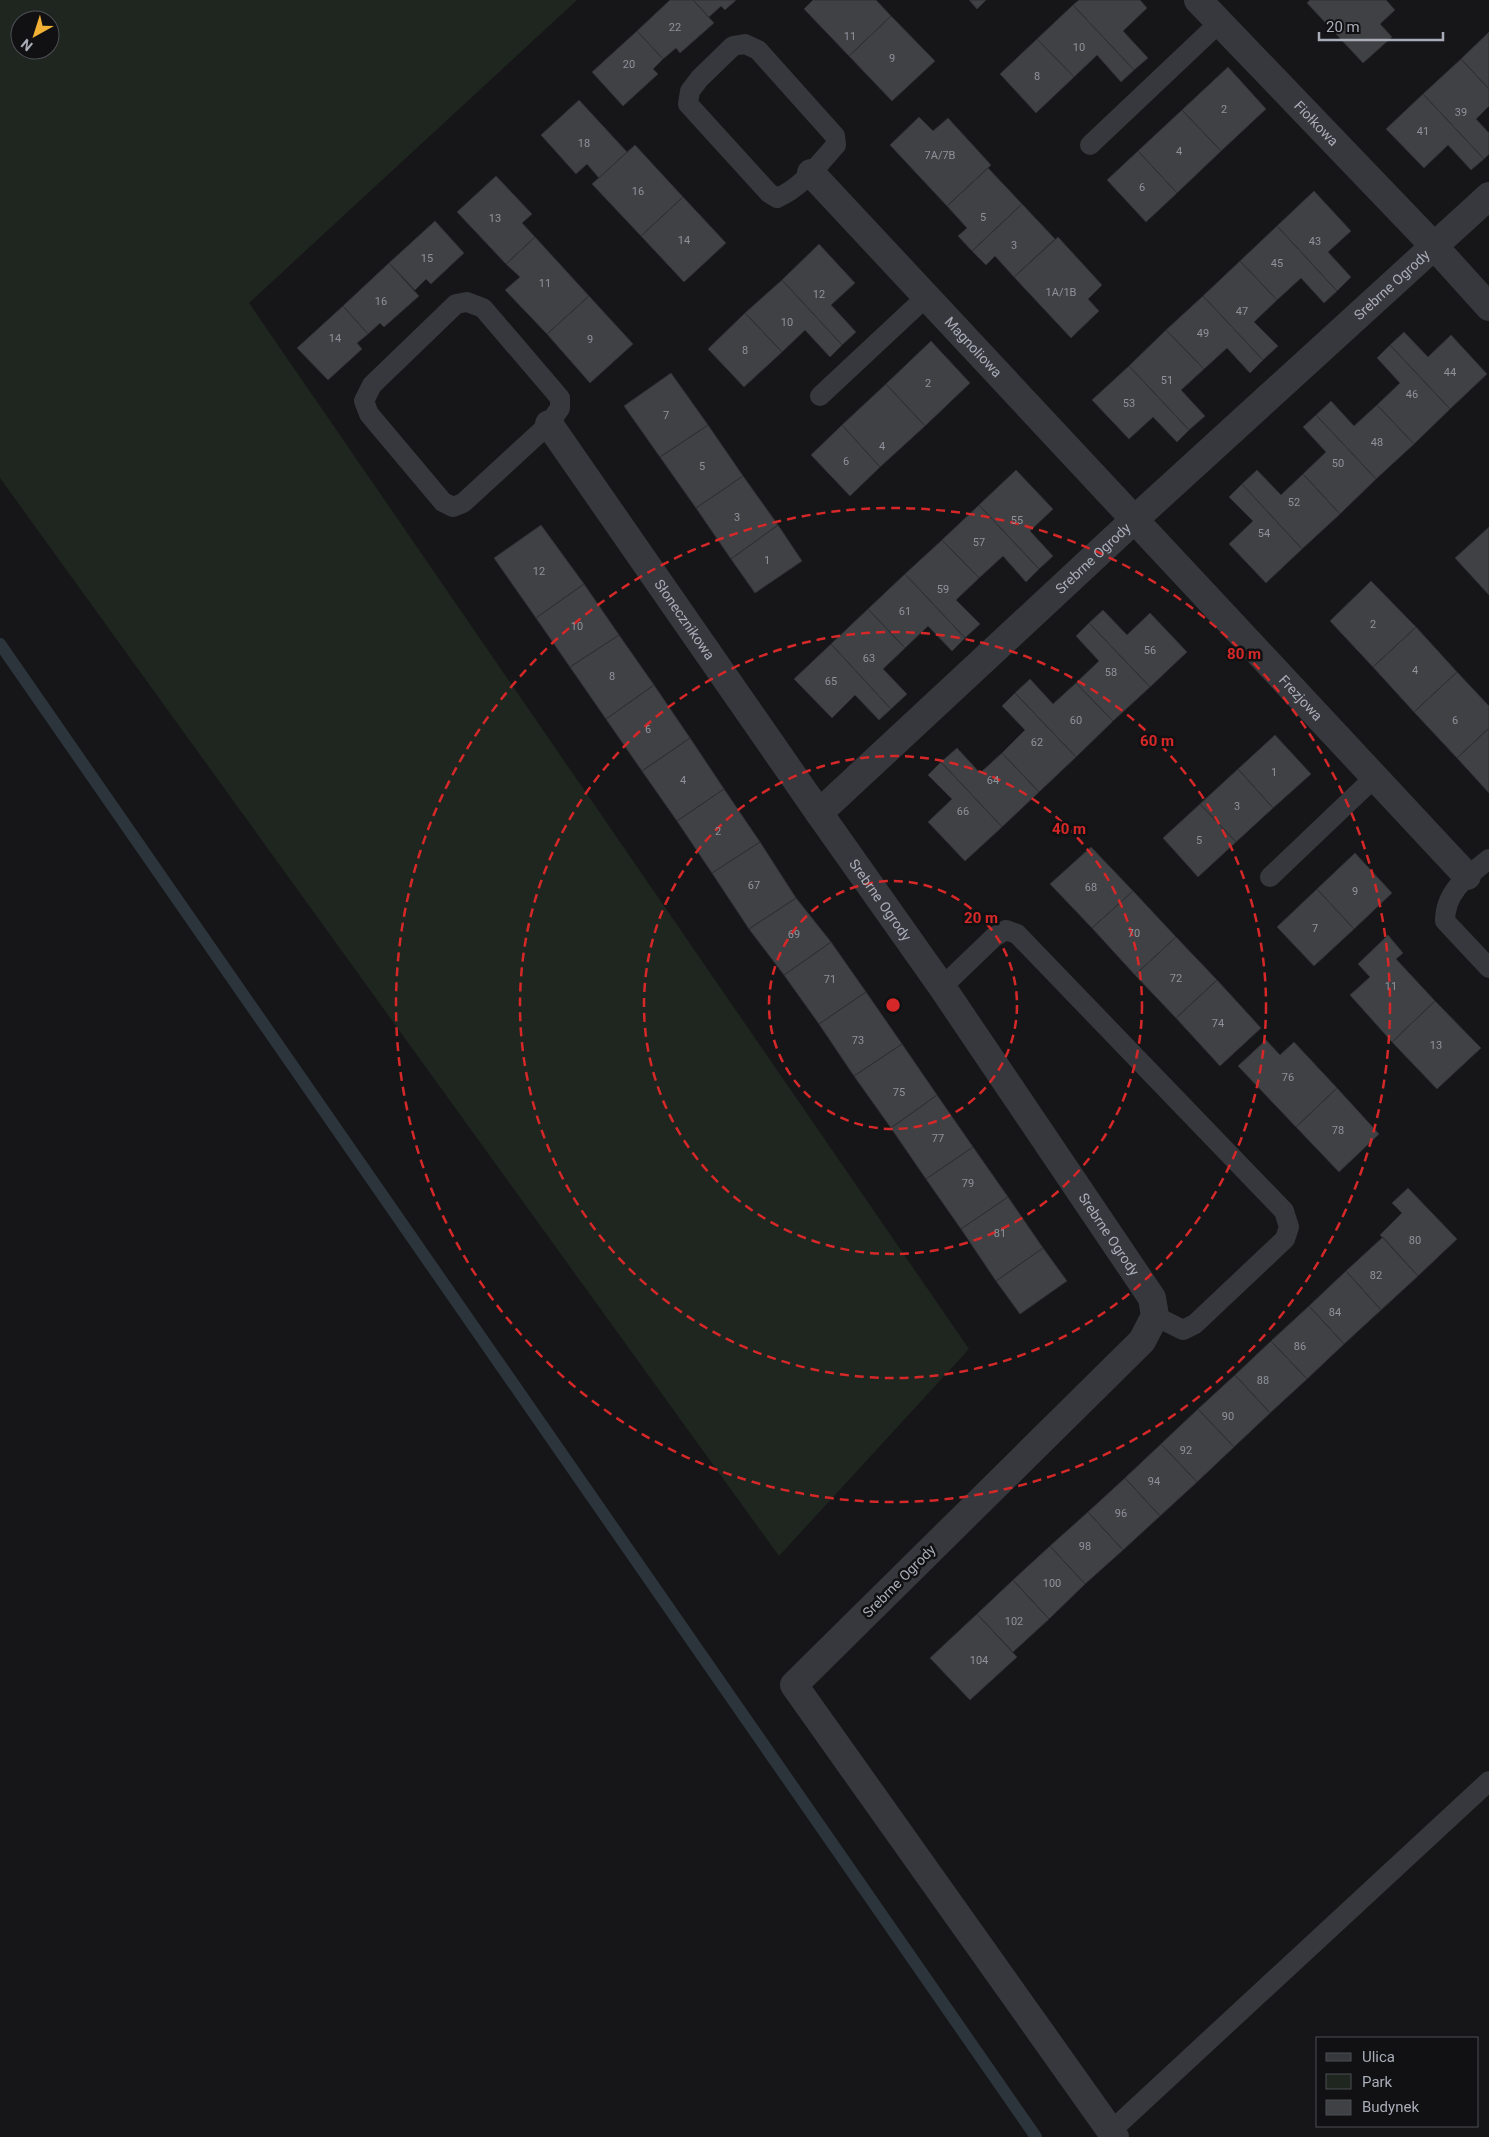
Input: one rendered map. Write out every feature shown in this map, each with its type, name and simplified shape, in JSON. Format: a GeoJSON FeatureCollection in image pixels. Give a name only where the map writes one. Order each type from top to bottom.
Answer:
{"type":"FeatureCollection","features":[{"type":"Feature","properties":{"kind":"street","name":"Fiołkowa"},"geometry":{"type":"LineString","coordinates":[[1198,0],[1434,246],[1489,308]]}},
{"type":"Feature","properties":{"kind":"street","name":"Magnoliowa"},"geometry":{"type":"LineString","coordinates":[[811,173],[1134,520]]}},
{"type":"Feature","properties":{"kind":"street","name":"Srebrne Ogrody"},"geometry":{"type":"LineString","coordinates":[[1113,2134],[794,1685],[1142,1341],[1155,1316],[1152,1298],[942,987],[819,813],[1134,520],[1489,196]]}},
{"type":"Feature","properties":{"kind":"street","name":"Słonecznikowa"},"geometry":{"type":"LineString","coordinates":[[549,424],[819,813]]}},
{"type":"Feature","properties":{"kind":"street","name":"Frezjowa"},"geometry":{"type":"LineString","coordinates":[[1134,520],[1376,776],[1467,876]]}},
{"type":"Feature","properties":{"kind":"lane"},"geometry":{"type":"LineString","coordinates":[[1090,145],[1219,23]]}},
{"type":"Feature","properties":{"kind":"lane"},"geometry":{"type":"LineString","coordinates":[[745,44],[758,50],[835,136],[836,145],[811,173],[791,192],[777,198],[769,193],[688,104],[690,91],[734,46],[745,44]]}},
{"type":"Feature","properties":{"kind":"lane"},"geometry":{"type":"LineString","coordinates":[[820,396],[926,297]]}},
{"type":"Feature","properties":{"kind":"lane"},"geometry":{"type":"LineString","coordinates":[[467,302],[483,308],[560,398],[560,408],[549,424],[463,503],[453,507],[443,502],[375,422],[369,414],[364,401],[372,385],[456,304],[467,302]]}},
{"type":"Feature","properties":{"kind":"lane"},"geometry":{"type":"LineString","coordinates":[[1270,877],[1376,776]]}},
{"type":"Feature","properties":{"kind":"lane"},"geometry":{"type":"LineString","coordinates":[[1489,859],[1467,876],[1451,894],[1445,909],[1445,921],[1489,968]]}},
{"type":"Feature","properties":{"kind":"lane"},"geometry":{"type":"LineString","coordinates":[[942,987],[994,937],[1006,930],[1017,934],[1284,1211],[1289,1226],[1285,1239],[1195,1324],[1183,1330],[1155,1316]]}},
{"type":"Feature","properties":{"kind":"lane"},"geometry":{"type":"LineString","coordinates":[[1113,2134],[1489,1781]]}},
{"type":"Feature","properties":{"kind":"green space"},"geometry":{"type":"Polygon","coordinates":[[[0,0],[577,0],[249,303],[969,1349],[779,1556],[0,478],[0,0]]]}},
{"type":"Feature","properties":{"kind":"building"},"geometry":{"type":"Polygon","coordinates":[[[670,0],[693,0],[714,23],[680,53],[676,48],[663,59],[637,31],[670,0]]]}},
{"type":"Feature","properties":{"kind":"building"},"geometry":{"type":"Polygon","coordinates":[[[693,0],[736,0],[725,10],[721,6],[709,17],[693,0]]]}},
{"type":"Feature","properties":{"kind":"building"},"geometry":{"type":"Polygon","coordinates":[[[813,0],[876,0],[891,16],[849,56],[804,9],[813,0]]]}},
{"type":"Feature","properties":{"kind":"building"},"geometry":{"type":"Polygon","coordinates":[[[969,0],[986,0],[977,9],[969,0]]]}},
{"type":"Feature","properties":{"kind":"building"},"geometry":{"type":"Polygon","coordinates":[[[1079,0],[1140,0],[1147,8],[1123,31],[1148,58],[1134,70],[1073,5],[1079,0]]]}},
{"type":"Feature","properties":{"kind":"building"},"geometry":{"type":"Polygon","coordinates":[[[1310,0],[1386,0],[1395,10],[1380,24],[1392,37],[1363,63],[1307,3],[1310,0]]]}},
{"type":"Feature","properties":{"kind":"building"},"geometry":{"type":"Polygon","coordinates":[[[1073,5],[1134,70],[1121,82],[1097,55],[1074,77],[1037,39],[1073,5]]]}},
{"type":"Feature","properties":{"kind":"building"},"geometry":{"type":"Polygon","coordinates":[[[891,16],[935,61],[892,101],[849,56],[891,16]]]}},
{"type":"Feature","properties":{"kind":"building"},"geometry":{"type":"Polygon","coordinates":[[[637,31],[663,59],[653,69],[658,74],[623,106],[592,72],[637,31]]]}},
{"type":"Feature","properties":{"kind":"building"},"geometry":{"type":"Polygon","coordinates":[[[1489,32],[1489,89],[1461,59],[1489,32]]]}},
{"type":"Feature","properties":{"kind":"building"},"geometry":{"type":"Polygon","coordinates":[[[1037,39],[1074,77],[1036,113],[1000,74],[1037,39]]]}},
{"type":"Feature","properties":{"kind":"building"},"geometry":{"type":"Polygon","coordinates":[[[1461,59],[1489,89],[1489,106],[1476,119],[1489,133],[1489,154],[1484,159],[1423,94],[1461,59]]]}},
{"type":"Feature","properties":{"kind":"building"},"geometry":{"type":"Polygon","coordinates":[[[1228,67],[1266,109],[1221,151],[1182,110],[1228,67]]]}},
{"type":"Feature","properties":{"kind":"building"},"geometry":{"type":"Polygon","coordinates":[[[1423,94],[1484,159],[1471,170],[1448,145],[1424,168],[1386,129],[1423,94]]]}},
{"type":"Feature","properties":{"kind":"building"},"geometry":{"type":"Polygon","coordinates":[[[579,100],[627,152],[599,178],[587,164],[576,174],[541,135],[579,100]]]}},
{"type":"Feature","properties":{"kind":"building"},"geometry":{"type":"Polygon","coordinates":[[[1182,110],[1221,151],[1177,193],[1138,151],[1182,110]]]}},
{"type":"Feature","properties":{"kind":"building"},"geometry":{"type":"Polygon","coordinates":[[[919,117],[933,131],[948,118],[991,165],[947,206],[890,145],[919,117]]]}},
{"type":"Feature","properties":{"kind":"building"},"geometry":{"type":"Polygon","coordinates":[[[635,145],[683,197],[641,236],[592,184],[635,145]]]}},
{"type":"Feature","properties":{"kind":"building"},"geometry":{"type":"Polygon","coordinates":[[[1138,151],[1177,193],[1146,222],[1107,180],[1138,151]]]}},
{"type":"Feature","properties":{"kind":"building"},"geometry":{"type":"Polygon","coordinates":[[[988,168],[1022,204],[972,251],[958,236],[967,228],[947,206],[988,168]]]}},
{"type":"Feature","properties":{"kind":"building"},"geometry":{"type":"Polygon","coordinates":[[[496,176],[532,214],[522,223],[535,237],[506,264],[457,212],[496,176]]]}},
{"type":"Feature","properties":{"kind":"building"},"geometry":{"type":"Polygon","coordinates":[[[1314,191],[1351,231],[1328,252],[1351,277],[1337,291],[1277,226],[1314,191]]]}},
{"type":"Feature","properties":{"kind":"building"},"geometry":{"type":"Polygon","coordinates":[[[683,197],[726,243],[684,282],[641,236],[683,197]]]}},
{"type":"Feature","properties":{"kind":"building"},"geometry":{"type":"Polygon","coordinates":[[[1022,204],[1055,239],[1014,277],[995,256],[986,265],[972,251],[1022,204]]]}},
{"type":"Feature","properties":{"kind":"building"},"geometry":{"type":"Polygon","coordinates":[[[435,221],[464,253],[431,284],[426,279],[415,290],[389,263],[435,221]]]}},
{"type":"Feature","properties":{"kind":"building"},"geometry":{"type":"Polygon","coordinates":[[[1277,226],[1337,291],[1324,303],[1301,278],[1277,300],[1240,261],[1277,226]]]}},
{"type":"Feature","properties":{"kind":"building"},"geometry":{"type":"Polygon","coordinates":[[[535,237],[589,296],[547,334],[505,290],[520,277],[506,264],[535,237]]]}},
{"type":"Feature","properties":{"kind":"building"},"geometry":{"type":"Polygon","coordinates":[[[1058,237],[1102,285],[1088,299],[1099,311],[1071,338],[1014,277],[1058,237]]]}},
{"type":"Feature","properties":{"kind":"building"},"geometry":{"type":"Polygon","coordinates":[[[819,244],[855,283],[831,305],[856,332],[842,345],[782,280],[819,244]]]}},
{"type":"Feature","properties":{"kind":"building"},"geometry":{"type":"Polygon","coordinates":[[[1240,261],[1277,300],[1254,322],[1278,346],[1263,360],[1203,296],[1240,261]]]}},
{"type":"Feature","properties":{"kind":"building"},"geometry":{"type":"Polygon","coordinates":[[[389,263],[419,296],[384,327],[380,323],[368,334],[343,306],[389,263]]]}},
{"type":"Feature","properties":{"kind":"building"},"geometry":{"type":"Polygon","coordinates":[[[782,280],[842,345],[830,357],[805,330],[782,352],[745,313],[782,280]]]}},
{"type":"Feature","properties":{"kind":"building"},"geometry":{"type":"Polygon","coordinates":[[[589,296],[633,344],[590,383],[547,334],[589,296]]]}},
{"type":"Feature","properties":{"kind":"building"},"geometry":{"type":"Polygon","coordinates":[[[1203,296],[1263,360],[1250,373],[1227,348],[1204,369],[1166,330],[1203,296]]]}},
{"type":"Feature","properties":{"kind":"building"},"geometry":{"type":"Polygon","coordinates":[[[343,306],[368,334],[357,343],[362,349],[328,380],[297,348],[343,306]]]}},
{"type":"Feature","properties":{"kind":"building"},"geometry":{"type":"Polygon","coordinates":[[[745,313],[782,352],[744,387],[708,349],[745,313]]]}},
{"type":"Feature","properties":{"kind":"building"},"geometry":{"type":"Polygon","coordinates":[[[1166,330],[1204,369],[1181,390],[1205,416],[1189,430],[1129,366],[1166,330]]]}},
{"type":"Feature","properties":{"kind":"building"},"geometry":{"type":"Polygon","coordinates":[[[1404,332],[1428,357],[1451,335],[1487,374],[1450,409],[1390,345],[1404,332]]]}},
{"type":"Feature","properties":{"kind":"building"},"geometry":{"type":"Polygon","coordinates":[[[931,341],[970,383],[925,426],[886,384],[931,341]]]}},
{"type":"Feature","properties":{"kind":"building"},"geometry":{"type":"Polygon","coordinates":[[[1390,345],[1450,409],[1414,444],[1377,405],[1400,383],[1377,358],[1390,345]]]}},
{"type":"Feature","properties":{"kind":"building"},"geometry":{"type":"Polygon","coordinates":[[[1129,366],[1189,430],[1177,442],[1153,417],[1129,439],[1092,400],[1129,366]]]}},
{"type":"Feature","properties":{"kind":"building"},"geometry":{"type":"Polygon","coordinates":[[[671,373],[708,425],[660,457],[624,406],[671,373]]]}},
{"type":"Feature","properties":{"kind":"building"},"geometry":{"type":"Polygon","coordinates":[[[886,384],[925,426],[880,467],[842,425],[886,384]]]}},
{"type":"Feature","properties":{"kind":"building"},"geometry":{"type":"Polygon","coordinates":[[[1331,401],[1354,426],[1377,405],[1414,444],[1376,479],[1316,415],[1331,401]]]}},
{"type":"Feature","properties":{"kind":"building"},"geometry":{"type":"Polygon","coordinates":[[[1316,415],[1376,479],[1340,514],[1303,474],[1326,452],[1303,427],[1316,415]]]}},
{"type":"Feature","properties":{"kind":"building"},"geometry":{"type":"Polygon","coordinates":[[[708,425],[743,476],[696,508],[660,457],[708,425]]]}},
{"type":"Feature","properties":{"kind":"building"},"geometry":{"type":"Polygon","coordinates":[[[842,425],[880,467],[850,496],[811,455],[842,425]]]}},
{"type":"Feature","properties":{"kind":"building"},"geometry":{"type":"Polygon","coordinates":[[[1016,470],[1053,509],[1030,531],[1053,556],[1039,569],[979,505],[1016,470]]]}},
{"type":"Feature","properties":{"kind":"building"},"geometry":{"type":"Polygon","coordinates":[[[1257,470],[1281,495],[1303,474],[1340,514],[1302,549],[1242,484],[1257,470]]]}},
{"type":"Feature","properties":{"kind":"building"},"geometry":{"type":"Polygon","coordinates":[[[743,476],[778,525],[731,559],[696,508],[743,476]]]}},
{"type":"Feature","properties":{"kind":"building"},"geometry":{"type":"Polygon","coordinates":[[[1242,484],[1302,549],[1266,583],[1229,544],[1253,521],[1229,497],[1242,484]]]}},
{"type":"Feature","properties":{"kind":"building"},"geometry":{"type":"Polygon","coordinates":[[[979,505],[1039,569],[1026,582],[1003,556],[979,578],[942,540],[979,505]]]}},
{"type":"Feature","properties":{"kind":"building"},"geometry":{"type":"Polygon","coordinates":[[[541,525],[584,584],[536,618],[494,558],[541,525]]]}},
{"type":"Feature","properties":{"kind":"building"},"geometry":{"type":"Polygon","coordinates":[[[778,525],[802,561],[755,593],[731,559],[778,525]]]}},
{"type":"Feature","properties":{"kind":"building"},"geometry":{"type":"Polygon","coordinates":[[[1489,527],[1489,595],[1455,558],[1489,527]]]}},
{"type":"Feature","properties":{"kind":"building"},"geometry":{"type":"Polygon","coordinates":[[[942,540],[979,578],[956,600],[980,624],[965,638],[905,574],[942,540]]]}},
{"type":"Feature","properties":{"kind":"building"},"geometry":{"type":"Polygon","coordinates":[[[905,574],[965,638],[952,651],[928,626],[905,648],[868,609],[905,574]]]}},
{"type":"Feature","properties":{"kind":"building"},"geometry":{"type":"Polygon","coordinates":[[[1371,581],[1416,627],[1373,667],[1330,621],[1371,581]]]}},
{"type":"Feature","properties":{"kind":"building"},"geometry":{"type":"Polygon","coordinates":[[[584,584],[619,635],[570,667],[536,618],[584,584]]]}},
{"type":"Feature","properties":{"kind":"building"},"geometry":{"type":"Polygon","coordinates":[[[868,609],[905,648],[883,669],[907,694],[891,709],[831,644],[868,609]]]}},
{"type":"Feature","properties":{"kind":"building"},"geometry":{"type":"Polygon","coordinates":[[[1103,610],[1127,635],[1150,613],[1187,652],[1150,687],[1089,623],[1103,610]]]}},
{"type":"Feature","properties":{"kind":"building"},"geometry":{"type":"Polygon","coordinates":[[[1089,623],[1150,687],[1113,721],[1076,683],[1099,661],[1076,636],[1089,623]]]}},
{"type":"Feature","properties":{"kind":"building"},"geometry":{"type":"Polygon","coordinates":[[[1416,627],[1457,672],[1414,712],[1373,667],[1416,627]]]}},
{"type":"Feature","properties":{"kind":"building"},"geometry":{"type":"Polygon","coordinates":[[[619,635],[654,685],[606,719],[570,667],[619,635]]]}},
{"type":"Feature","properties":{"kind":"building"},"geometry":{"type":"Polygon","coordinates":[[[831,644],[891,709],[879,720],[855,695],[832,718],[794,679],[831,644]]]}},
{"type":"Feature","properties":{"kind":"building"},"geometry":{"type":"Polygon","coordinates":[[[1457,672],[1489,706],[1489,728],[1457,758],[1414,712],[1457,672]]]}},
{"type":"Feature","properties":{"kind":"building"},"geometry":{"type":"Polygon","coordinates":[[[1030,679],[1053,704],[1076,683],[1113,721],[1076,757],[1015,693],[1030,679]]]}},
{"type":"Feature","properties":{"kind":"building"},"geometry":{"type":"Polygon","coordinates":[[[654,685],[690,738],[642,771],[606,719],[654,685]]]}},
{"type":"Feature","properties":{"kind":"building"},"geometry":{"type":"Polygon","coordinates":[[[1015,693],[1076,757],[1039,792],[1002,753],[1025,730],[1002,706],[1015,693]]]}},
{"type":"Feature","properties":{"kind":"building"},"geometry":{"type":"Polygon","coordinates":[[[1489,728],[1489,793],[1457,758],[1489,728]]]}},
{"type":"Feature","properties":{"kind":"building"},"geometry":{"type":"Polygon","coordinates":[[[1275,735],[1311,774],[1273,808],[1238,769],[1275,735]]]}},
{"type":"Feature","properties":{"kind":"building"},"geometry":{"type":"Polygon","coordinates":[[[690,738],[724,789],[677,821],[642,771],[690,738]]]}},
{"type":"Feature","properties":{"kind":"building"},"geometry":{"type":"Polygon","coordinates":[[[957,748],[980,773],[1002,753],[1039,792],[1002,827],[941,762],[957,748]]]}},
{"type":"Feature","properties":{"kind":"building"},"geometry":{"type":"Polygon","coordinates":[[[941,762],[1002,827],[965,861],[928,822],[952,799],[928,775],[941,762]]]}},
{"type":"Feature","properties":{"kind":"building"},"geometry":{"type":"Polygon","coordinates":[[[1238,769],[1273,808],[1236,842],[1200,804],[1238,769]]]}},
{"type":"Feature","properties":{"kind":"building"},"geometry":{"type":"Polygon","coordinates":[[[724,789],[760,842],[712,873],[677,821],[724,789]]]}},
{"type":"Feature","properties":{"kind":"building"},"geometry":{"type":"Polygon","coordinates":[[[1200,804],[1236,842],[1198,877],[1163,838],[1200,804]]]}},
{"type":"Feature","properties":{"kind":"building"},"geometry":{"type":"Polygon","coordinates":[[[760,842],[796,898],[749,929],[712,873],[760,842]]]}},
{"type":"Feature","properties":{"kind":"building"},"geometry":{"type":"Polygon","coordinates":[[[1091,847],[1133,891],[1092,928],[1050,884],[1091,847]]]}},
{"type":"Feature","properties":{"kind":"building"},"geometry":{"type":"Polygon","coordinates":[[[1355,853],[1392,893],[1354,929],[1317,889],[1355,853]]]}},
{"type":"Feature","properties":{"kind":"building"},"geometry":{"type":"Polygon","coordinates":[[[1317,889],[1354,929],[1314,966],[1277,927],[1317,889]]]}},
{"type":"Feature","properties":{"kind":"building"},"geometry":{"type":"Polygon","coordinates":[[[1133,891],[1176,937],[1135,975],[1092,928],[1133,891]]]}},
{"type":"Feature","properties":{"kind":"building"},"geometry":{"type":"Polygon","coordinates":[[[796,898],[831,942],[784,975],[749,929],[796,898]]]}},
{"type":"Feature","properties":{"kind":"building"},"geometry":{"type":"Polygon","coordinates":[[[1388,935],[1403,953],[1396,959],[1435,1001],[1392,1042],[1350,995],[1370,977],[1358,964],[1388,935]]]}},
{"type":"Feature","properties":{"kind":"building"},"geometry":{"type":"Polygon","coordinates":[[[1176,937],[1217,980],[1176,1018],[1135,975],[1176,937]]]}},
{"type":"Feature","properties":{"kind":"building"},"geometry":{"type":"Polygon","coordinates":[[[831,942],[866,992],[819,1024],[784,975],[831,942]]]}},
{"type":"Feature","properties":{"kind":"building"},"geometry":{"type":"Polygon","coordinates":[[[1217,980],[1261,1028],[1220,1066],[1176,1018],[1217,980]]]}},
{"type":"Feature","properties":{"kind":"building"},"geometry":{"type":"Polygon","coordinates":[[[866,992],[902,1044],[854,1076],[819,1024],[866,992]]]}},
{"type":"Feature","properties":{"kind":"building"},"geometry":{"type":"Polygon","coordinates":[[[1435,1001],[1481,1048],[1437,1089],[1392,1042],[1435,1001]]]}},
{"type":"Feature","properties":{"kind":"building"},"geometry":{"type":"Polygon","coordinates":[[[1266,1040],[1280,1055],[1294,1042],[1337,1088],[1296,1127],[1238,1066],[1266,1040]]]}},
{"type":"Feature","properties":{"kind":"building"},"geometry":{"type":"Polygon","coordinates":[[[902,1044],[937,1095],[891,1128],[854,1076],[902,1044]]]}},
{"type":"Feature","properties":{"kind":"building"},"geometry":{"type":"Polygon","coordinates":[[[1337,1088],[1379,1134],[1339,1172],[1296,1127],[1337,1088]]]}},
{"type":"Feature","properties":{"kind":"building"},"geometry":{"type":"Polygon","coordinates":[[[937,1095],[973,1147],[926,1179],[891,1128],[937,1095]]]}},
{"type":"Feature","properties":{"kind":"building"},"geometry":{"type":"Polygon","coordinates":[[[973,1147],[1008,1197],[961,1229],[926,1179],[973,1147]]]}},
{"type":"Feature","properties":{"kind":"building"},"geometry":{"type":"Polygon","coordinates":[[[1408,1188],[1457,1239],[1418,1276],[1380,1235],[1402,1213],[1392,1203],[1408,1188]]]}},
{"type":"Feature","properties":{"kind":"building"},"geometry":{"type":"Polygon","coordinates":[[[1008,1197],[1043,1248],[996,1281],[961,1229],[1008,1197]]]}},
{"type":"Feature","properties":{"kind":"building"},"geometry":{"type":"Polygon","coordinates":[[[1383,1237],[1418,1276],[1381,1310],[1346,1271],[1383,1237]]]}},
{"type":"Feature","properties":{"kind":"building"},"geometry":{"type":"Polygon","coordinates":[[[1043,1248],[1067,1281],[1020,1314],[996,1281],[1043,1248]]]}},
{"type":"Feature","properties":{"kind":"building"},"geometry":{"type":"Polygon","coordinates":[[[1346,1271],[1381,1310],[1344,1344],[1309,1306],[1346,1271]]]}},
{"type":"Feature","properties":{"kind":"building"},"geometry":{"type":"Polygon","coordinates":[[[1309,1306],[1344,1344],[1307,1379],[1271,1341],[1309,1306]]]}},
{"type":"Feature","properties":{"kind":"building"},"geometry":{"type":"Polygon","coordinates":[[[1271,1341],[1307,1379],[1270,1413],[1235,1375],[1271,1341]]]}},
{"type":"Feature","properties":{"kind":"building"},"geometry":{"type":"Polygon","coordinates":[[[1235,1375],[1270,1413],[1234,1447],[1198,1409],[1235,1375]]]}},
{"type":"Feature","properties":{"kind":"building"},"geometry":{"type":"Polygon","coordinates":[[[1198,1409],[1234,1447],[1197,1482],[1161,1444],[1198,1409]]]}},
{"type":"Feature","properties":{"kind":"building"},"geometry":{"type":"Polygon","coordinates":[[[1161,1444],[1197,1482],[1160,1516],[1125,1478],[1161,1444]]]}},
{"type":"Feature","properties":{"kind":"building"},"geometry":{"type":"Polygon","coordinates":[[[1125,1478],[1160,1516],[1123,1550],[1088,1512],[1125,1478]]]}},
{"type":"Feature","properties":{"kind":"building"},"geometry":{"type":"Polygon","coordinates":[[[1088,1512],[1123,1550],[1085,1584],[1050,1546],[1088,1512]]]}},
{"type":"Feature","properties":{"kind":"building"},"geometry":{"type":"Polygon","coordinates":[[[1050,1546],[1085,1584],[1049,1619],[1013,1580],[1050,1546]]]}},
{"type":"Feature","properties":{"kind":"building"},"geometry":{"type":"Polygon","coordinates":[[[1013,1580],[1049,1619],[1013,1652],[977,1614],[1013,1580]]]}},
{"type":"Feature","properties":{"kind":"building"},"geometry":{"type":"Polygon","coordinates":[[[977,1614],[1017,1657],[970,1700],[930,1658],[977,1614]]]}},
{"type":"Feature","properties":{"kind":"waterway"},"geometry":{"type":"LineString","coordinates":[[0,644],[1036,2137]]}}]}
